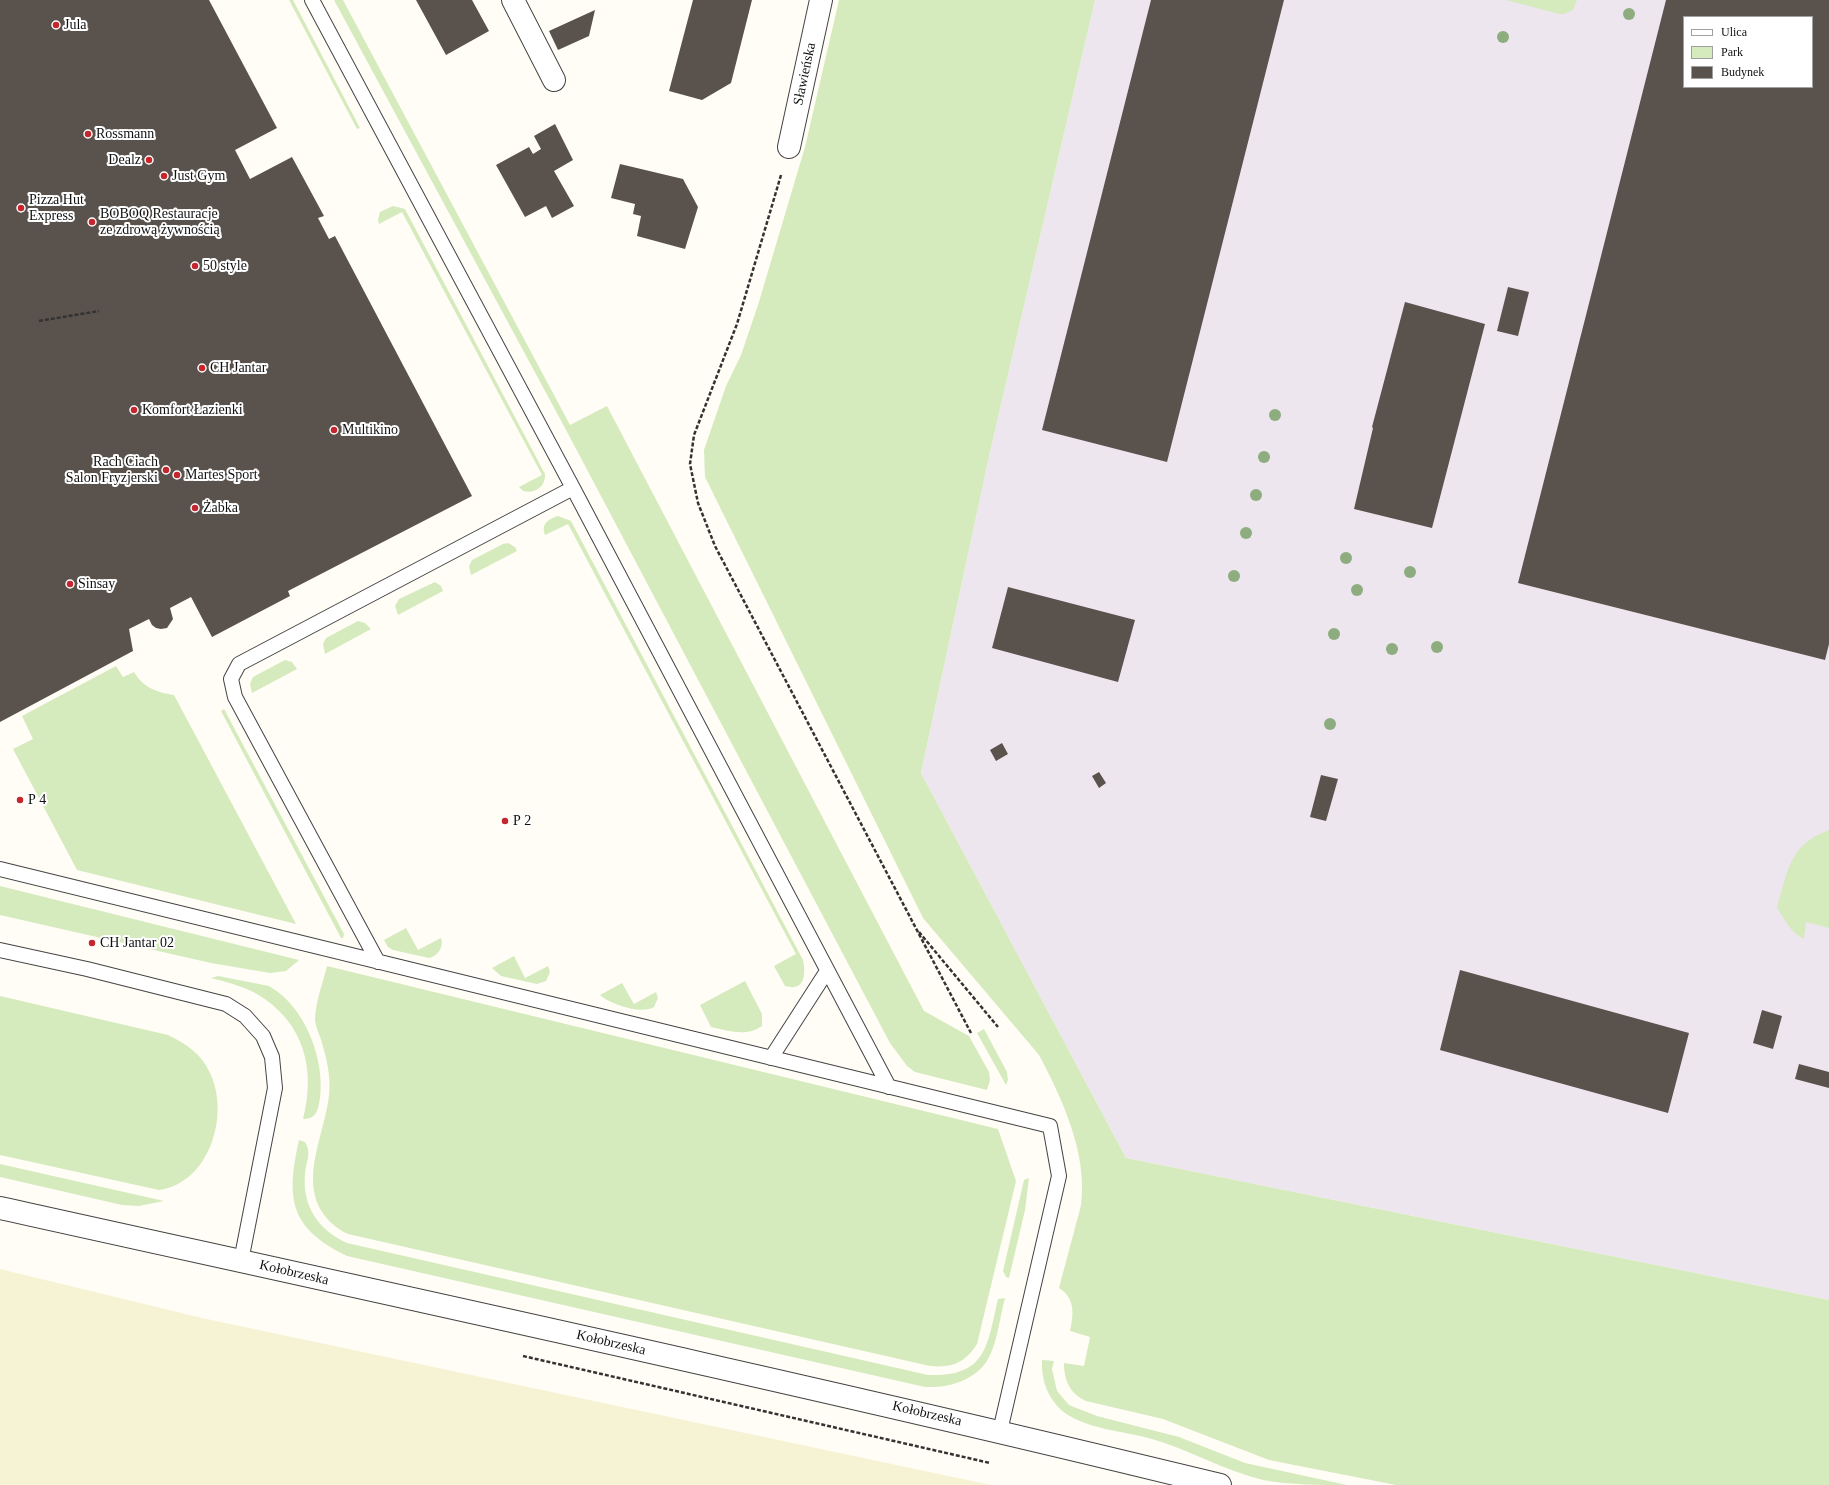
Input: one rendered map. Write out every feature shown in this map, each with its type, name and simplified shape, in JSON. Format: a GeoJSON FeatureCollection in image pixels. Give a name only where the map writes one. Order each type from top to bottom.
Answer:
{"type":"FeatureCollection","features":[{"type":"Feature","properties":{"kind":"street"},"geometry":{"type":"LineString","coordinates":[[513,0],[554,80]]}},
{"type":"Feature","properties":{"kind":"street","name":"Sławieńska"},"geometry":{"type":"LineString","coordinates":[[789,147],[821,0]]}},
{"type":"Feature","properties":{"kind":"street","name":"Kołobrzeska"},"geometry":{"type":"LineString","coordinates":[[0,1208],[803,1386],[1000,1431],[1220,1485]]}},
{"type":"Feature","properties":{"kind":"lane"},"geometry":{"type":"LineString","coordinates":[[312,0],[573,488],[889,1087]]}},
{"type":"Feature","properties":{"kind":"lane"},"geometry":{"type":"LineString","coordinates":[[378,962],[235,696],[231,679],[239,664],[573,488]]}},
{"type":"Feature","properties":{"kind":"lane"},"geometry":{"type":"LineString","coordinates":[[0,869],[1050,1126],[1059,1176],[1000,1431]]}},
{"type":"Feature","properties":{"kind":"lane"},"geometry":{"type":"LineString","coordinates":[[0,950],[87,969],[226,1004],[245,1016],[263,1036],[272,1057],[275,1088],[240,1261]]}},
{"type":"Feature","properties":{"kind":"lane"},"geometry":{"type":"LineString","coordinates":[[771,1058],[827,971]]}},
{"type":"Feature","properties":{"kind":"path"},"geometry":{"type":"LineString","coordinates":[[789,147],[737,324],[694,435],[690,464],[698,503],[715,546],[971,1034]]}},
{"type":"Feature","properties":{"kind":"path"},"geometry":{"type":"LineString","coordinates":[[39,321],[99,311]]}},
{"type":"Feature","properties":{"kind":"path"},"geometry":{"type":"LineString","coordinates":[[916,928],[998,1027]]}},
{"type":"Feature","properties":{"kind":"path"},"geometry":{"type":"LineString","coordinates":[[521,1356],[995,1464]]}},
{"type":"Feature","properties":{"kind":"shaded area"},"geometry":{"type":"Polygon","coordinates":[[[1095,0],[1829,0],[1829,1300],[1126,1158],[921,773],[990,452],[1095,0]]]}},
{"type":"Feature","properties":{"kind":"shaded area"},"geometry":{"type":"Polygon","coordinates":[[[0,1269],[202,1318],[991,1485],[0,1485],[0,1269]]]}},
{"type":"Feature","properties":{"kind":"green space"},"geometry":{"type":"Polygon","coordinates":[[[289,0],[293,0],[360,128],[357,129],[289,0]]]}},
{"type":"Feature","properties":{"kind":"green space"},"geometry":{"type":"Polygon","coordinates":[[[334,0],[343,0],[570,425],[607,406],[924,1011],[969,1036],[989,1072],[990,1080],[987,1090],[915,1072],[907,1066],[890,1043],[565,428],[334,0]]]}},
{"type":"Feature","properties":{"kind":"green space"},"geometry":{"type":"Polygon","coordinates":[[[839,0],[1095,0],[990,452],[921,773],[1126,1158],[1829,1300],[1829,1485],[1396,1485],[1269,1460],[1163,1419],[1086,1401],[1080,1398],[1069,1386],[1065,1375],[1064,1363],[1084,1366],[1090,1337],[1070,1331],[1072,1319],[1071,1302],[1059,1288],[1081,1205],[1082,1186],[1081,1166],[1077,1146],[1064,1108],[1039,1055],[923,918],[705,477],[704,450],[726,386],[741,355],[758,305],[805,147],[839,0]]]}},
{"type":"Feature","properties":{"kind":"green space"},"geometry":{"type":"Polygon","coordinates":[[[1506,0],[1577,0],[1573,10],[1564,14],[1559,14],[1506,0]]]}},
{"type":"Feature","properties":{"kind":"green space"},"geometry":{"type":"Polygon","coordinates":[[[393,206],[405,209],[545,474],[544,483],[535,490],[527,492],[523,491],[519,487],[542,475],[402,212],[379,224],[378,220],[380,212],[393,206]]]}},
{"type":"Feature","properties":{"kind":"green space"},"geometry":{"type":"Polygon","coordinates":[[[558,516],[571,521],[803,960],[804,976],[803,980],[797,986],[785,986],[774,966],[796,954],[568,524],[545,535],[544,528],[546,522],[558,516]]]}},
{"type":"Feature","properties":{"kind":"green space"},"geometry":{"type":"Polygon","coordinates":[[[508,543],[515,547],[517,551],[471,575],[469,566],[472,560],[503,544],[508,543]]]}},
{"type":"Feature","properties":{"kind":"green space"},"geometry":{"type":"Polygon","coordinates":[[[435,582],[441,586],[443,591],[398,615],[395,606],[399,599],[435,582]]]}},
{"type":"Feature","properties":{"kind":"green space"},"geometry":{"type":"Polygon","coordinates":[[[358,621],[365,623],[371,629],[325,654],[323,644],[326,638],[358,621]]]}},
{"type":"Feature","properties":{"kind":"green space"},"geometry":{"type":"Polygon","coordinates":[[[285,660],[292,662],[297,669],[252,693],[250,684],[253,677],[285,660]]]}},
{"type":"Feature","properties":{"kind":"green space"},"geometry":{"type":"Polygon","coordinates":[[[116,666],[123,677],[134,672],[146,686],[174,695],[296,924],[77,870],[13,749],[33,739],[22,716],[116,666]]]}},
{"type":"Feature","properties":{"kind":"green space"},"geometry":{"type":"Polygon","coordinates":[[[224,709],[344,934],[343,938],[341,938],[221,711],[224,709]]]}},
{"type":"Feature","properties":{"kind":"green space"},"geometry":{"type":"Polygon","coordinates":[[[1829,830],[1829,928],[1806,922],[1804,939],[1795,933],[1785,921],[1777,907],[1788,870],[1798,851],[1816,836],[1829,830]]]}},
{"type":"Feature","properties":{"kind":"green space"},"geometry":{"type":"Polygon","coordinates":[[[0,886],[299,960],[286,971],[270,973],[211,963],[0,915],[0,886]]]}},
{"type":"Feature","properties":{"kind":"green space"},"geometry":{"type":"Polygon","coordinates":[[[406,928],[418,950],[441,938],[442,945],[440,951],[429,958],[393,950],[388,947],[384,940],[406,928]]]}},
{"type":"Feature","properties":{"kind":"green space"},"geometry":{"type":"Polygon","coordinates":[[[514,956],[525,978],[548,966],[550,972],[546,981],[537,984],[501,976],[492,968],[514,956]]]}},
{"type":"Feature","properties":{"kind":"green space"},"geometry":{"type":"Polygon","coordinates":[[[327,966],[998,1129],[1016,1181],[977,1344],[968,1356],[957,1363],[945,1366],[930,1366],[348,1234],[342,1231],[326,1217],[318,1205],[314,1191],[313,1179],[316,1155],[329,1095],[329,1075],[327,1062],[315,1020],[315,1013],[327,966]]]}},
{"type":"Feature","properties":{"kind":"green space"},"geometry":{"type":"Polygon","coordinates":[[[218,976],[269,986],[282,995],[293,1006],[310,1035],[316,1051],[321,1083],[320,1098],[314,1116],[308,1119],[303,1119],[307,1100],[307,1065],[296,1033],[286,1018],[273,1005],[257,994],[234,984],[211,978],[218,976]]]}},
{"type":"Feature","properties":{"kind":"green space"},"geometry":{"type":"Polygon","coordinates":[[[745,981],[762,1014],[762,1026],[744,1032],[711,1027],[700,1005],[745,981]]]}},
{"type":"Feature","properties":{"kind":"green space"},"geometry":{"type":"Polygon","coordinates":[[[622,983],[634,1004],[656,992],[658,998],[654,1007],[642,1010],[634,1009],[618,1005],[600,995],[622,983]]]}},
{"type":"Feature","properties":{"kind":"green space"},"geometry":{"type":"Polygon","coordinates":[[[0,996],[168,1035],[187,1046],[198,1055],[207,1066],[210,1073],[216,1090],[218,1108],[216,1126],[211,1144],[203,1161],[191,1175],[177,1185],[159,1190],[0,1155],[0,996]]]}},
{"type":"Feature","properties":{"kind":"green space"},"geometry":{"type":"Polygon","coordinates":[[[984,1029],[1007,1072],[1008,1080],[1006,1085],[977,1033],[984,1029]]]}},
{"type":"Feature","properties":{"kind":"green space"},"geometry":{"type":"Polygon","coordinates":[[[299,1140],[305,1142],[308,1150],[305,1174],[306,1197],[314,1216],[328,1231],[347,1243],[928,1375],[947,1374],[962,1371],[973,1364],[981,1355],[987,1344],[998,1299],[1005,1298],[995,1341],[990,1355],[979,1371],[962,1381],[953,1384],[925,1387],[347,1256],[313,1234],[303,1222],[296,1209],[293,1195],[293,1179],[299,1140]]]}},
{"type":"Feature","properties":{"kind":"green space"},"geometry":{"type":"Polygon","coordinates":[[[0,1164],[164,1201],[139,1206],[122,1205],[0,1177],[0,1164]]]}},
{"type":"Feature","properties":{"kind":"green space"},"geometry":{"type":"Polygon","coordinates":[[[1029,1178],[1025,1210],[1009,1278],[1006,1277],[1003,1271],[1024,1180],[1029,1178]]]}},
{"type":"Feature","properties":{"kind":"green space"},"geometry":{"type":"Polygon","coordinates":[[[1042,1360],[1054,1361],[1052,1369],[1057,1391],[1069,1405],[1097,1416],[1179,1437],[1245,1463],[1347,1485],[1294,1484],[1263,1480],[1235,1471],[1152,1439],[1096,1427],[1075,1419],[1059,1408],[1050,1396],[1044,1382],[1042,1360]]]}},
{"type":"Feature","properties":{"kind":"building","name":"CH Jantar"},"geometry":{"type":"Polygon","coordinates":[[[0,0],[209,0],[277,128],[235,150],[250,179],[292,157],[324,216],[318,218],[329,239],[335,236],[472,496],[288,591],[290,596],[212,637],[191,597],[170,608],[173,619],[167,628],[156,628],[152,625],[149,619],[129,629],[133,651],[0,722],[0,0]]]}},
{"type":"Feature","properties":{"kind":"building"},"geometry":{"type":"Polygon","coordinates":[[[416,0],[472,0],[489,31],[446,55],[416,0]]]}},
{"type":"Feature","properties":{"kind":"building"},"geometry":{"type":"Polygon","coordinates":[[[693,0],[752,0],[731,83],[702,100],[669,91],[693,0]]]}},
{"type":"Feature","properties":{"kind":"building"},"geometry":{"type":"Polygon","coordinates":[[[1151,0],[1284,0],[1167,462],[1042,430],[1151,0]]]}},
{"type":"Feature","properties":{"kind":"building"},"geometry":{"type":"Polygon","coordinates":[[[1666,0],[1829,0],[1829,644],[1825,660],[1518,583],[1666,0]]]}},
{"type":"Feature","properties":{"kind":"building"},"geometry":{"type":"Polygon","coordinates":[[[595,10],[589,36],[558,50],[549,31],[595,10]]]}},
{"type":"Feature","properties":{"kind":"building"},"geometry":{"type":"Polygon","coordinates":[[[555,124],[573,160],[554,171],[574,206],[552,218],[546,206],[525,217],[496,165],[529,147],[533,154],[541,149],[534,136],[555,124]]]}},
{"type":"Feature","properties":{"kind":"building"},"geometry":{"type":"Polygon","coordinates":[[[620,164],[683,179],[698,207],[685,249],[637,236],[641,216],[633,214],[635,204],[611,198],[620,164]]]}},
{"type":"Feature","properties":{"kind":"building"},"geometry":{"type":"Polygon","coordinates":[[[1508,287],[1529,292],[1518,336],[1497,331],[1508,287]]]}},
{"type":"Feature","properties":{"kind":"building"},"geometry":{"type":"Polygon","coordinates":[[[1405,302],[1485,324],[1432,528],[1354,509],[1372,427],[1405,302]]]}},
{"type":"Feature","properties":{"kind":"building"},"geometry":{"type":"Polygon","coordinates":[[[1008,587],[1135,620],[1118,682],[992,648],[1008,587]]]}},
{"type":"Feature","properties":{"kind":"building"},"geometry":{"type":"Polygon","coordinates":[[[1002,743],[1008,754],[996,761],[990,750],[1002,743]]]}},
{"type":"Feature","properties":{"kind":"building"},"geometry":{"type":"Polygon","coordinates":[[[1099,772],[1106,783],[1099,788],[1092,776],[1099,772]]]}},
{"type":"Feature","properties":{"kind":"building"},"geometry":{"type":"Polygon","coordinates":[[[1321,775],[1338,779],[1326,821],[1310,817],[1321,775]]]}},
{"type":"Feature","properties":{"kind":"building"},"geometry":{"type":"Polygon","coordinates":[[[1460,970],[1689,1033],[1668,1113],[1440,1050],[1460,970]]]}},
{"type":"Feature","properties":{"kind":"building"},"geometry":{"type":"Polygon","coordinates":[[[1762,1010],[1782,1016],[1773,1049],[1753,1043],[1762,1010]]]}},
{"type":"Feature","properties":{"kind":"building"},"geometry":{"type":"Polygon","coordinates":[[[1799,1064],[1829,1072],[1829,1088],[1795,1079],[1799,1064]]]}},
{"type":"Feature","properties":{"kind":"place","name":"Jula"},"geometry":{"type":"Point","coordinates":[56,25]}},
{"type":"Feature","properties":{"kind":"place","name":"Rossmann"},"geometry":{"type":"Point","coordinates":[88,134]}},
{"type":"Feature","properties":{"kind":"place","name":"Dealz"},"geometry":{"type":"Point","coordinates":[149,160]}},
{"type":"Feature","properties":{"kind":"place","name":"Just Gym"},"geometry":{"type":"Point","coordinates":[164,176]}},
{"type":"Feature","properties":{"kind":"place","name":"Pizza Hut Express"},"geometry":{"type":"Point","coordinates":[21,208]}},
{"type":"Feature","properties":{"kind":"place","name":"BOBOQ Restauracje ze zdrową żywnością"},"geometry":{"type":"Point","coordinates":[92,222]}},
{"type":"Feature","properties":{"kind":"place","name":"50 style"},"geometry":{"type":"Point","coordinates":[195,266]}},
{"type":"Feature","properties":{"kind":"place","name":"CH Jantar"},"geometry":{"type":"Point","coordinates":[202,368]}},
{"type":"Feature","properties":{"kind":"place","name":"Komfort Łazienki"},"geometry":{"type":"Point","coordinates":[134,410]}},
{"type":"Feature","properties":{"kind":"place","name":"Multikino"},"geometry":{"type":"Point","coordinates":[334,430]}},
{"type":"Feature","properties":{"kind":"place","name":"Rach Ciach Salon Fryzjerski"},"geometry":{"type":"Point","coordinates":[166,470]}},
{"type":"Feature","properties":{"kind":"place","name":"Martes Sport"},"geometry":{"type":"Point","coordinates":[177,475]}},
{"type":"Feature","properties":{"kind":"place","name":"Żabka"},"geometry":{"type":"Point","coordinates":[195,508]}},
{"type":"Feature","properties":{"kind":"place","name":"Sinsay"},"geometry":{"type":"Point","coordinates":[70,584]}},
{"type":"Feature","properties":{"kind":"place","name":"P 4"},"geometry":{"type":"Point","coordinates":[20,800]}},
{"type":"Feature","properties":{"kind":"place","name":"P 2"},"geometry":{"type":"Point","coordinates":[505,821]}},
{"type":"Feature","properties":{"kind":"place","name":"CH Jantar 02"},"geometry":{"type":"Point","coordinates":[92,943]}}]}
